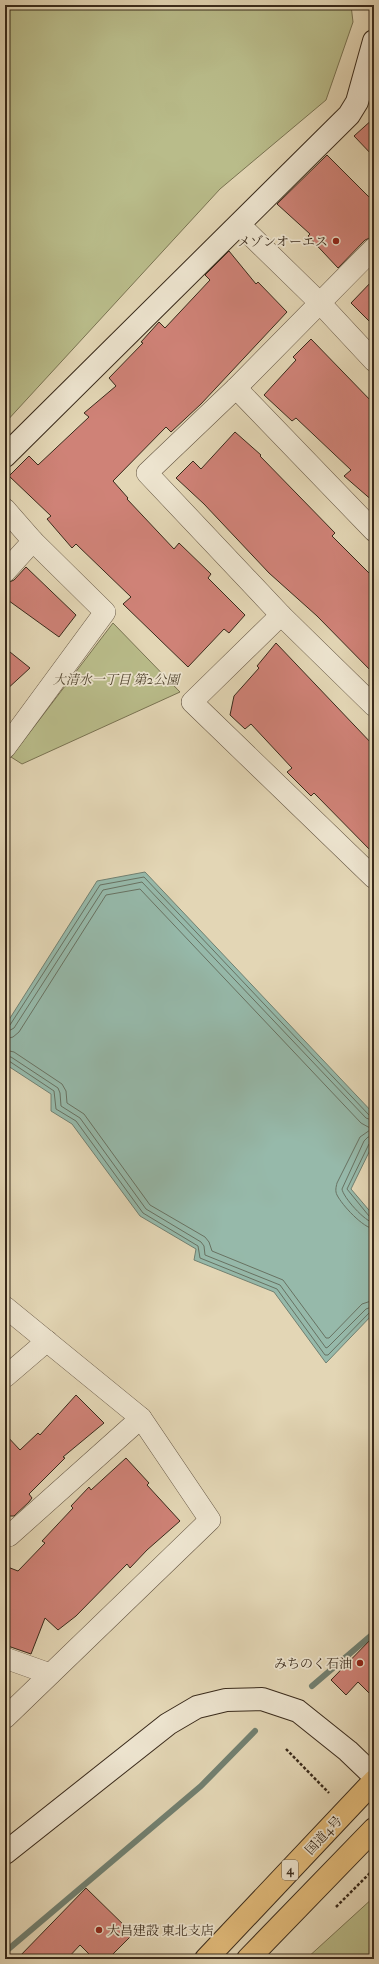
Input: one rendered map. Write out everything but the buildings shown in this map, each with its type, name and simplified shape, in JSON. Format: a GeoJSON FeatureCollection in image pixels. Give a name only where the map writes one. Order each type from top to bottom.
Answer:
{"type":"FeatureCollection","features":[{"type":"Feature","properties":{"kind":"highway","name":"国道4号"},"geometry":{"type":"LineString","coordinates":[[206,1959],[374,1781]]}},
{"type":"Feature","properties":{"kind":"highway","name":"4"},"geometry":{"type":"LineString","coordinates":[[248,1959],[374,1829]]}},
{"type":"Feature","properties":{"kind":"street"},"geometry":{"type":"LineString","coordinates":[[5,456],[349,115],[357,102],[374,41]]}},
{"type":"Feature","properties":{"kind":"street"},"geometry":{"type":"LineString","coordinates":[[239,224],[320,303],[374,361]]}},
{"type":"Feature","properties":{"kind":"street"},"geometry":{"type":"LineString","coordinates":[[374,248],[236,388],[147,473],[280,615],[374,706]]}},
{"type":"Feature","properties":{"kind":"street"},"geometry":{"type":"LineString","coordinates":[[236,388],[374,531]]}},
{"type":"Feature","properties":{"kind":"street"},"geometry":{"type":"LineString","coordinates":[[5,509],[33,541],[105,612],[5,748]]}},
{"type":"Feature","properties":{"kind":"street"},"geometry":{"type":"LineString","coordinates":[[5,572],[33,541]]}},
{"type":"Feature","properties":{"kind":"street"},"geometry":{"type":"LineString","coordinates":[[280,615],[192,702],[374,878]]}},
{"type":"Feature","properties":{"kind":"street"},"geometry":{"type":"LineString","coordinates":[[5,1307],[140,1418],[210,1520],[5,1718]]}},
{"type":"Feature","properties":{"kind":"street"},"geometry":{"type":"LineString","coordinates":[[5,1377],[47,1341]]}},
{"type":"Feature","properties":{"kind":"street"},"geometry":{"type":"LineString","coordinates":[[5,1536],[9,1536],[34,1515],[140,1418]]}},
{"type":"Feature","properties":{"kind":"street"},"geometry":{"type":"LineString","coordinates":[[5,1658],[50,1674]]}},
{"type":"Feature","properties":{"kind":"street"},"geometry":{"type":"LineString","coordinates":[[5,1853],[168,1724],[197,1707],[226,1700],[262,1699],[298,1711],[348,1751],[374,1776]]}},
{"type":"Feature","properties":{"kind":"path"},"geometry":{"type":"LineString","coordinates":[[286,1749],[330,1792]]}},
{"type":"Feature","properties":{"kind":"path"},"geometry":{"type":"LineString","coordinates":[[336,1907],[374,1868]]}},
{"type":"Feature","properties":{"kind":"green space"},"geometry":{"type":"Polygon","coordinates":[[[5,5],[351,5],[353,22],[326,100],[220,189],[5,423],[5,5]]]}},
{"type":"Feature","properties":{"kind":"green space","name":"大清水一丁目 第2公園"},"geometry":{"type":"Polygon","coordinates":[[[113,623],[180,692],[22,764],[11,757],[113,623]]]}},
{"type":"Feature","properties":{"kind":"green space"},"geometry":{"type":"Polygon","coordinates":[[[374,1897],[374,1959],[306,1959],[374,1897]]]}},
{"type":"Feature","properties":{"kind":"water"},"geometry":{"type":"Polygon","coordinates":[[[145,872],[374,1114],[374,1142],[351,1189],[374,1216],[374,1313],[326,1363],[274,1292],[194,1260],[196,1249],[140,1216],[72,1124],[51,1111],[51,1094],[5,1064],[5,1026],[97,881],[145,872]]]}},
{"type":"Feature","properties":{"kind":"waterway"},"geometry":{"type":"LineString","coordinates":[[312,1686],[374,1633]]}},
{"type":"Feature","properties":{"kind":"waterway"},"geometry":{"type":"LineString","coordinates":[[5,1952],[201,1786],[255,1731]]}},
{"type":"Feature","properties":{"kind":"place","name":"メゾンオーエス"},"geometry":{"type":"Point","coordinates":[336,241]}},
{"type":"Feature","properties":{"kind":"place","name":"みちのく石油"},"geometry":{"type":"Point","coordinates":[360,1663]}},
{"type":"Feature","properties":{"kind":"place","name":"大昌建設 東北支店"},"geometry":{"type":"Point","coordinates":[99,1930]}}]}
